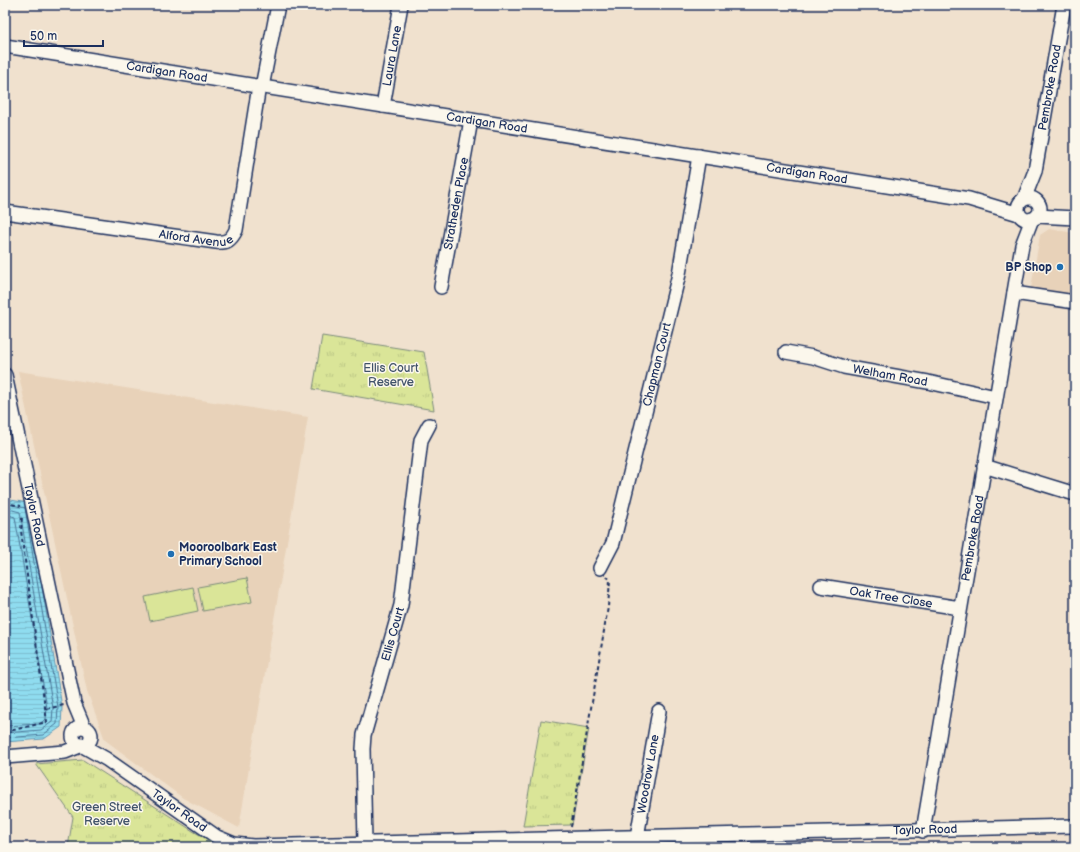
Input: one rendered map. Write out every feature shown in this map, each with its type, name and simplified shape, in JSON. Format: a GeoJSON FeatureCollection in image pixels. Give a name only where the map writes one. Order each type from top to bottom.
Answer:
{"type":"FeatureCollection","features":[{"type":"Feature","properties":{"kind":"street"},"geometry":{"type":"LineString","coordinates":[[261,86],[278,5]]}},
{"type":"Feature","properties":{"kind":"street","name":"Laura Lane"},"geometry":{"type":"LineString","coordinates":[[382,106],[401,5]]}},
{"type":"Feature","properties":{"kind":"street","name":"Pembroke Road"},"geometry":{"type":"LineString","coordinates":[[923,831],[984,466],[1064,5]]}},
{"type":"Feature","properties":{"kind":"street","name":"Cardigan Road"},"geometry":{"type":"LineString","coordinates":[[5,46],[1075,216]]}},
{"type":"Feature","properties":{"kind":"street","name":"Alford Avenue"},"geometry":{"type":"LineString","coordinates":[[5,212],[216,242],[230,240],[236,230],[261,86]]}},
{"type":"Feature","properties":{"kind":"street","name":"Stratheden Place"},"geometry":{"type":"LineString","coordinates":[[441,287],[471,120]]}},
{"type":"Feature","properties":{"kind":"street","name":"Chapman Court"},"geometry":{"type":"LineString","coordinates":[[600,568],[613,543],[679,274],[699,156]]}},
{"type":"Feature","properties":{"kind":"street"},"geometry":{"type":"LineString","coordinates":[[1014,293],[1075,302]]}},
{"type":"Feature","properties":{"kind":"street","name":"Welham Road"},"geometry":{"type":"LineString","coordinates":[[786,352],[813,357],[844,367],[928,382],[996,397]]}},
{"type":"Feature","properties":{"kind":"street","name":"Taylor Road"},"geometry":{"type":"LineString","coordinates":[[5,375],[71,703],[80,737],[106,759],[217,837],[234,844],[253,846],[364,843],[596,843],[637,837],[1075,826]]}},
{"type":"Feature","properties":{"kind":"street","name":"Ellis Court"},"geometry":{"type":"LineString","coordinates":[[364,843],[364,735],[401,605],[421,440],[429,425]]}},
{"type":"Feature","properties":{"kind":"street"},"geometry":{"type":"LineString","coordinates":[[984,466],[1075,494]]}},
{"type":"Feature","properties":{"kind":"street","name":"Oak Tree Close"},"geometry":{"type":"LineString","coordinates":[[821,586],[960,608]]}},
{"type":"Feature","properties":{"kind":"street","name":"Woodrow Lane"},"geometry":{"type":"LineString","coordinates":[[637,837],[659,711]]}},
{"type":"Feature","properties":{"kind":"street"},"geometry":{"type":"LineString","coordinates":[[5,758],[27,755],[80,737]]}},
{"type":"Feature","properties":{"kind":"path"},"geometry":{"type":"LineString","coordinates":[[5,503],[23,506],[21,531],[47,722],[5,732]]}},
{"type":"Feature","properties":{"kind":"path"},"geometry":{"type":"LineString","coordinates":[[571,829],[608,607],[610,580],[600,568]]}},
{"type":"Feature","properties":{"kind":"path"},"geometry":{"type":"LineString","coordinates":[[46,709],[71,703]]}},
{"type":"Feature","properties":{"kind":"shaded area"},"geometry":{"type":"Polygon","coordinates":[[[1049,229],[1075,233],[1075,307],[1029,300],[1040,235],[1049,229]]]}},
{"type":"Feature","properties":{"kind":"shaded area","name":"Mooroolbark East Primary School"},"geometry":{"type":"Polygon","coordinates":[[[18,371],[308,417],[239,828],[183,798],[105,740],[87,691],[18,371]]]}},
{"type":"Feature","properties":{"kind":"green space","name":"Ellis Court Reserve"},"geometry":{"type":"Polygon","coordinates":[[[322,336],[424,352],[434,410],[313,389],[322,336]]]}},
{"type":"Feature","properties":{"kind":"green space"},"geometry":{"type":"Polygon","coordinates":[[[247,578],[252,602],[203,611],[198,587],[247,578]]]}},
{"type":"Feature","properties":{"kind":"green space"},"geometry":{"type":"Polygon","coordinates":[[[193,587],[198,611],[150,621],[145,597],[193,587]]]}},
{"type":"Feature","properties":{"kind":"green space"},"geometry":{"type":"Polygon","coordinates":[[[541,720],[589,728],[572,825],[523,826],[541,720]]]}},
{"type":"Feature","properties":{"kind":"green space","name":"Green Street Reserve"},"geometry":{"type":"Polygon","coordinates":[[[83,760],[193,831],[221,847],[68,847],[73,817],[36,764],[83,760]]]}},
{"type":"Feature","properties":{"kind":"water"},"geometry":{"type":"Polygon","coordinates":[[[5,499],[28,503],[62,707],[61,727],[44,739],[5,742],[5,499]]]}},
{"type":"Feature","properties":{"kind":"place","name":"BP Shop"},"geometry":{"type":"Point","coordinates":[1060,267]}},
{"type":"Feature","properties":{"kind":"place","name":"Mooroolbark East Primary School"},"geometry":{"type":"Point","coordinates":[171,554]}}]}
